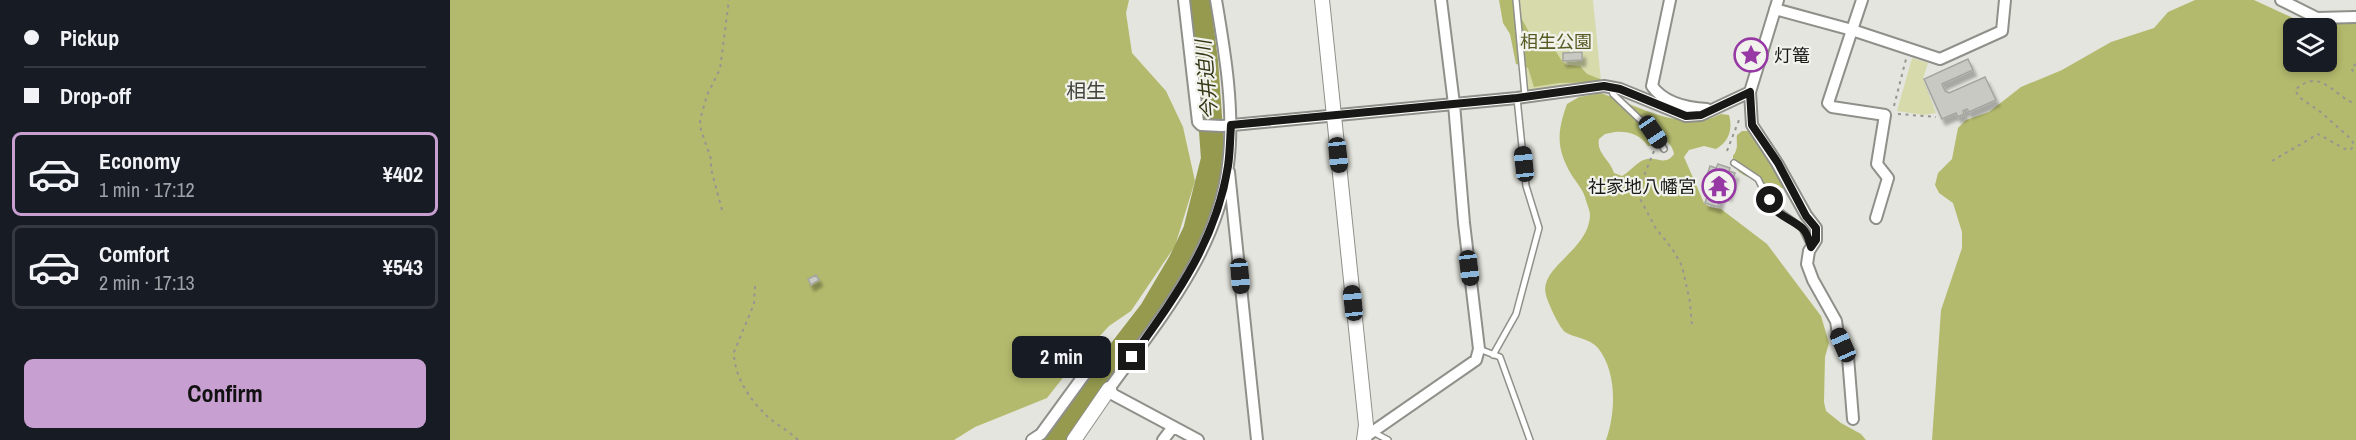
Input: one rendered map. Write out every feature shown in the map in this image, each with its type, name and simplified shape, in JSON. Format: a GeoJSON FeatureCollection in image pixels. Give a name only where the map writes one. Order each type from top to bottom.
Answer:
{"type":"FeatureCollection","features":[{"type":"Feature","properties":{"kind":"street"},"geometry":{"type":"LineString","coordinates":[[1184,0],[1198,122],[1201,125],[1226,125],[1454,104],[1604,86],[1620,89],[1686,116],[1701,115],[1716,110],[1750,92]]}},
{"type":"Feature","properties":{"kind":"street"},"geometry":{"type":"LineString","coordinates":[[1216,0],[1228,166],[1257,440]]}},
{"type":"Feature","properties":{"kind":"street"},"geometry":{"type":"LineString","coordinates":[[1322,0],[1368,437],[1476,360],[1479,349],[1441,0]]}},
{"type":"Feature","properties":{"kind":"street"},"geometry":{"type":"LineString","coordinates":[[1670,0],[1652,86],[1668,100],[1699,109],[1716,110]]}},
{"type":"Feature","properties":{"kind":"street"},"geometry":{"type":"LineString","coordinates":[[1862,0],[1828,103],[1832,107],[1885,115],[1877,164],[1888,178],[1876,218]]}},
{"type":"Feature","properties":{"kind":"street"},"geometry":{"type":"LineString","coordinates":[[1853,419],[1848,357],[1838,333],[1836,321],[1813,280],[1807,264],[1811,247],[1816,240],[1816,228],[1806,216],[1778,163],[1752,125],[1750,92],[1777,4],[1940,59],[2002,31],[2005,0]]}},
{"type":"Feature","properties":{"kind":"street"},"geometry":{"type":"LineString","coordinates":[[2281,0],[2317,18],[2356,17]]}},
{"type":"Feature","properties":{"kind":"street"},"geometry":{"type":"LineString","coordinates":[[1074,440],[1196,263],[1216,217],[1228,166]]}},
{"type":"Feature","properties":{"kind":"street"},"geometry":{"type":"LineString","coordinates":[[1032,440],[1041,434],[1103,349]]}},
{"type":"Feature","properties":{"kind":"street"},"geometry":{"type":"LineString","coordinates":[[1109,389],[1114,395],[1198,440]]}},
{"type":"Feature","properties":{"kind":"street"},"geometry":{"type":"LineString","coordinates":[[1163,440],[1173,427]]}},
{"type":"Feature","properties":{"kind":"lane"},"geometry":{"type":"LineString","coordinates":[[1493,355],[1516,314],[1539,228],[1526,186],[1516,0]]}},
{"type":"Feature","properties":{"kind":"lane"},"geometry":{"type":"LineString","coordinates":[[1611,88],[1613,94],[1653,132],[1664,149]]}},
{"type":"Feature","properties":{"kind":"lane"},"geometry":{"type":"LineString","coordinates":[[1734,163],[1758,179],[1771,205],[1802,228],[1807,234],[1811,247]]}},
{"type":"Feature","properties":{"kind":"lane"},"geometry":{"type":"LineString","coordinates":[[1479,349],[1500,357],[1530,440]]}},
{"type":"Feature","properties":{"kind":"lane"},"geometry":{"type":"LineString","coordinates":[[1368,437],[1388,440]]}},
{"type":"Feature","properties":{"kind":"path"},"geometry":{"type":"LineString","coordinates":[[722,210],[700,120],[707,95],[720,69],[729,0]]}},
{"type":"Feature","properties":{"kind":"path"},"geometry":{"type":"LineString","coordinates":[[1908,49],[1892,113],[1936,117]]}},
{"type":"Feature","properties":{"kind":"path"},"geometry":{"type":"LineString","coordinates":[[2356,64],[2351,68],[2356,75]]}},
{"type":"Feature","properties":{"kind":"path"},"geometry":{"type":"LineString","coordinates":[[2272,161],[2318,134],[2344,150],[2350,150],[2354,146],[2352,140],[2322,113],[2299,97],[2295,90],[2299,86],[2317,81],[2330,86],[2356,104]]}},
{"type":"Feature","properties":{"kind":"path"},"geometry":{"type":"LineString","coordinates":[[1727,151],[1750,92]]}},
{"type":"Feature","properties":{"kind":"path"},"geometry":{"type":"LineString","coordinates":[[1664,149],[1655,148],[1637,193],[1655,227],[1682,266],[1690,302],[1692,326]]}},
{"type":"Feature","properties":{"kind":"path"},"geometry":{"type":"LineString","coordinates":[[755,286],[754,304],[734,352],[734,359],[742,384],[753,401],[798,440]]}},
{"type":"Feature","properties":{"kind":"green space"},"geometry":{"type":"Polygon","coordinates":[[[450,0],[1129,0],[1126,13],[1132,53],[1166,91],[1183,127],[1195,181],[1175,246],[1131,311],[1109,326],[1073,365],[1047,398],[975,427],[954,440],[450,440],[450,0]]]}},
{"type":"Feature","properties":{"kind":"green space"},"geometry":{"type":"Polygon","coordinates":[[[1499,0],[1512,0],[1533,40],[1549,41],[1567,65],[1580,66],[1587,74],[1603,82],[1559,83],[1534,87],[1528,68],[1516,64],[1510,34],[1503,23],[1499,0]]]}},
{"type":"Feature","properties":{"kind":"green space","name":"相生公園"},"geometry":{"type":"Polygon","coordinates":[[[1507,0],[1593,0],[1601,81],[1520,91],[1521,70],[1507,0]]]}},
{"type":"Feature","properties":{"kind":"green space"},"geometry":{"type":"Polygon","coordinates":[[[2195,0],[2254,0],[2293,18],[2283,18],[2283,72],[2337,72],[2337,23],[2356,22],[2356,440],[1932,440],[1941,310],[1962,248],[1962,232],[1953,203],[1939,193],[1935,185],[1938,173],[1952,159],[1958,128],[1966,120],[1989,112],[2021,87],[2062,70],[2111,42],[2154,28],[2168,12],[2195,0]]]}},
{"type":"Feature","properties":{"kind":"green space"},"geometry":{"type":"Polygon","coordinates":[[[1912,58],[1928,63],[1923,79],[1936,113],[1924,115],[1897,111],[1912,58]]]}},
{"type":"Feature","properties":{"kind":"green space"},"geometry":{"type":"Polygon","coordinates":[[[1601,93],[1661,116],[1691,121],[1721,114],[1729,115],[1729,135],[1724,143],[1716,149],[1704,146],[1689,150],[1684,157],[1704,203],[1721,209],[1767,244],[1821,316],[1829,343],[1825,357],[1824,402],[1826,411],[1861,434],[1866,440],[1606,440],[1613,405],[1609,369],[1595,345],[1565,332],[1554,315],[1546,295],[1549,276],[1582,239],[1590,215],[1584,194],[1566,165],[1560,140],[1561,123],[1567,104],[1579,97],[1601,93]],[[1620,132],[1605,134],[1599,139],[1601,152],[1614,173],[1622,176],[1643,160],[1668,160],[1674,154],[1669,144],[1662,138],[1659,137],[1653,146],[1648,146],[1638,136],[1620,132]]]}},
{"type":"Feature","properties":{"kind":"green space"},"geometry":{"type":"Polygon","coordinates":[[[1742,131],[1749,131],[1756,135],[1784,183],[1780,191],[1770,192],[1767,197],[1763,198],[1759,188],[1763,183],[1761,178],[1746,176],[1736,168],[1733,156],[1737,148],[1737,135],[1742,131]]]}},
{"type":"Feature","properties":{"kind":"building"},"geometry":{"type":"Polygon","coordinates":[[[1582,52],[1582,60],[1563,61],[1563,53],[1582,52]]]}},
{"type":"Feature","properties":{"kind":"building"},"geometry":{"type":"Polygon","coordinates":[[[1968,59],[1973,70],[1942,84],[1945,91],[1949,93],[1985,77],[1996,100],[1969,112],[1967,109],[1958,117],[1956,113],[1942,119],[1924,79],[1968,59]]]}},
{"type":"Feature","properties":{"kind":"building","name":"社家地八幡宮"},"geometry":{"type":"Polygon","coordinates":[[[1718,164],[1730,168],[1729,171],[1735,173],[1728,195],[1722,193],[1718,207],[1705,203],[1710,187],[1704,185],[1710,166],[1716,168],[1718,164]]]}},
{"type":"Feature","properties":{"kind":"building"},"geometry":{"type":"Polygon","coordinates":[[[816,275],[819,280],[811,285],[808,279],[816,275]]]}},
{"type":"Feature","properties":{"kind":"waterway","name":"今井迫川"},"geometry":{"type":"LineString","coordinates":[[1056,440],[1151,311],[1195,231],[1213,159],[1206,61],[1198,0]]}},
{"type":"Feature","properties":{"kind":"place","name":"灯篭"},"geometry":{"type":"Point","coordinates":[1751,55]}},
{"type":"Feature","properties":{"kind":"place","name":"社家地八幡宮"},"geometry":{"type":"Point","coordinates":[1719,186]}},
{"type":"Feature","properties":{"kind":"district","name":"相生"},"geometry":{"type":"Point","coordinates":[1086,90]}},
{"type":"Feature","properties":{"kind":"route"},"geometry":{"type":"LineString","coordinates":[[1132,357],[1173,299],[1208,239],[1216,217],[1228,166],[1231,125],[1517,98],[1604,86],[1620,89],[1686,116],[1701,115],[1716,110],[1750,92],[1752,125],[1778,163],[1806,216],[1816,228],[1816,240],[1811,247],[1807,234],[1802,228],[1771,205],[1770,200]]}}]}
